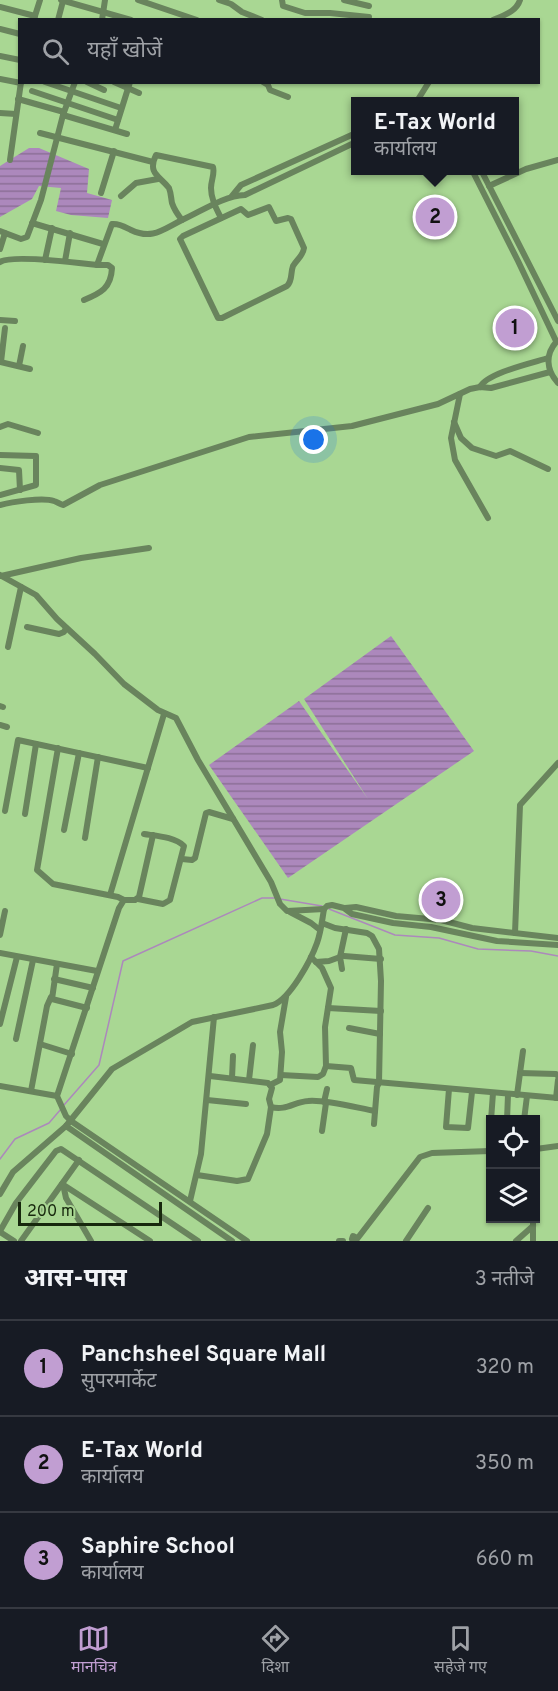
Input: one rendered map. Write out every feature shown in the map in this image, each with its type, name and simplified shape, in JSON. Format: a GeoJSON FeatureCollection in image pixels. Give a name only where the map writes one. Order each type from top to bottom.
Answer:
{"type":"FeatureCollection","features":[{"type":"Feature","properties":{"kind":"street"},"geometry":{"type":"LineString","coordinates":[[0,8],[34,18],[40,0]]}},
{"type":"Feature","properties":{"kind":"street"},"geometry":{"type":"LineString","coordinates":[[58,18],[62,0],[125,18]]}},
{"type":"Feature","properties":{"kind":"street"},"geometry":{"type":"LineString","coordinates":[[102,18],[105,0]]}},
{"type":"Feature","properties":{"kind":"street"},"geometry":{"type":"LineString","coordinates":[[138,0],[191,18]]}},
{"type":"Feature","properties":{"kind":"street"},"geometry":{"type":"LineString","coordinates":[[219,0],[257,18]]}},
{"type":"Feature","properties":{"kind":"street"},"geometry":{"type":"LineString","coordinates":[[282,0],[283,6],[305,13],[330,13],[369,18],[368,3],[344,0]]}},
{"type":"Feature","properties":{"kind":"street"},"geometry":{"type":"LineString","coordinates":[[497,18],[517,7],[520,0]]}},
{"type":"Feature","properties":{"kind":"street"},"geometry":{"type":"LineString","coordinates":[[0,29],[18,34]]}},
{"type":"Feature","properties":{"kind":"street"},"geometry":{"type":"LineString","coordinates":[[0,56],[18,60]]}},
{"type":"Feature","properties":{"kind":"street"},"geometry":{"type":"LineString","coordinates":[[0,79],[18,82]]}},
{"type":"Feature","properties":{"kind":"street"},"geometry":{"type":"LineString","coordinates":[[10,160],[21,84]]}},
{"type":"Feature","properties":{"kind":"street"},"geometry":{"type":"LineString","coordinates":[[51,84],[121,108]]}},
{"type":"Feature","properties":{"kind":"street"},"geometry":{"type":"LineString","coordinates":[[0,249],[2,232],[24,239],[27,237],[41,200],[63,113],[74,84]]}},
{"type":"Feature","properties":{"kind":"street"},"geometry":{"type":"LineString","coordinates":[[91,84],[104,90]]}},
{"type":"Feature","properties":{"kind":"street"},"geometry":{"type":"LineString","coordinates":[[266,84],[270,90],[288,97]]}},
{"type":"Feature","properties":{"kind":"street"},"geometry":{"type":"LineString","coordinates":[[420,97],[428,84]]}},
{"type":"Feature","properties":{"kind":"street"},"geometry":{"type":"LineString","coordinates":[[115,130],[129,85],[139,93]]}},
{"type":"Feature","properties":{"kind":"street"},"geometry":{"type":"LineString","coordinates":[[32,91],[117,120]]}},
{"type":"Feature","properties":{"kind":"street"},"geometry":{"type":"LineString","coordinates":[[18,99],[128,134]]}},
{"type":"Feature","properties":{"kind":"street"},"geometry":{"type":"LineString","coordinates":[[0,113],[16,114]]}},
{"type":"Feature","properties":{"kind":"street"},"geometry":{"type":"LineString","coordinates":[[40,133],[153,162]]}},
{"type":"Feature","properties":{"kind":"street"},"geometry":{"type":"LineString","coordinates":[[232,196],[241,185],[351,135]]}},
{"type":"Feature","properties":{"kind":"street"},"geometry":{"type":"LineString","coordinates":[[97,265],[112,224],[118,223],[141,235],[149,235],[232,196],[245,195],[351,144]]}},
{"type":"Feature","properties":{"kind":"street"},"geometry":{"type":"LineString","coordinates":[[101,193],[114,151]]}},
{"type":"Feature","properties":{"kind":"street"},"geometry":{"type":"LineString","coordinates":[[182,220],[172,204],[168,187],[158,179],[153,162],[156,155],[213,167],[211,188],[214,205],[221,218]]}},
{"type":"Feature","properties":{"kind":"street"},"geometry":{"type":"LineString","coordinates":[[519,173],[558,160]]}},
{"type":"Feature","properties":{"kind":"street"},"geometry":{"type":"LineString","coordinates":[[475,175],[488,191],[558,321]]}},
{"type":"Feature","properties":{"kind":"street"},"geometry":{"type":"LineString","coordinates":[[482,175],[557,340],[548,358],[550,372],[558,383]]}},
{"type":"Feature","properties":{"kind":"street"},"geometry":{"type":"LineString","coordinates":[[488,191],[516,175]]}},
{"type":"Feature","properties":{"kind":"street"},"geometry":{"type":"LineString","coordinates":[[121,196],[136,183],[158,179]]}},
{"type":"Feature","properties":{"kind":"street"},"geometry":{"type":"LineString","coordinates":[[232,196],[237,211]]}},
{"type":"Feature","properties":{"kind":"street"},"geometry":{"type":"LineString","coordinates":[[269,207],[276,220],[290,218],[304,248],[304,253],[293,267],[290,284],[218,318],[180,239],[237,211],[243,208],[248,215],[252,215],[269,207]]}},
{"type":"Feature","properties":{"kind":"street"},"geometry":{"type":"LineString","coordinates":[[32,223],[103,244]]}},
{"type":"Feature","properties":{"kind":"street"},"geometry":{"type":"LineString","coordinates":[[45,260],[52,228]]}},
{"type":"Feature","properties":{"kind":"street"},"geometry":{"type":"LineString","coordinates":[[65,261],[70,233]]}},
{"type":"Feature","properties":{"kind":"street"},"geometry":{"type":"LineString","coordinates":[[0,261],[8,259],[65,261],[112,268],[110,282],[104,291],[84,300]]}},
{"type":"Feature","properties":{"kind":"street"},"geometry":{"type":"LineString","coordinates":[[544,315],[552,312]]}},
{"type":"Feature","properties":{"kind":"street"},"geometry":{"type":"LineString","coordinates":[[0,320],[15,321]]}},
{"type":"Feature","properties":{"kind":"street"},"geometry":{"type":"LineString","coordinates":[[5,328],[0,362],[30,369]]}},
{"type":"Feature","properties":{"kind":"street"},"geometry":{"type":"LineString","coordinates":[[19,366],[23,346]]}},
{"type":"Feature","properties":{"kind":"street"},"geometry":{"type":"LineString","coordinates":[[480,387],[483,381],[492,376],[548,358]]}},
{"type":"Feature","properties":{"kind":"street"},"geometry":{"type":"LineString","coordinates":[[0,455],[36,456],[36,485],[2,495],[3,504],[54,501],[63,505],[100,485],[249,437],[352,426],[438,404],[480,387],[491,388],[550,372]]}},
{"type":"Feature","properties":{"kind":"street"},"geometry":{"type":"LineString","coordinates":[[460,394],[452,438],[455,460],[488,518]]}},
{"type":"Feature","properties":{"kind":"street"},"geometry":{"type":"LineString","coordinates":[[454,422],[460,438],[472,448],[496,456],[510,451],[548,470]]}},
{"type":"Feature","properties":{"kind":"street"},"geometry":{"type":"LineString","coordinates":[[0,427],[8,424],[38,433]]}},
{"type":"Feature","properties":{"kind":"street"},"geometry":{"type":"LineString","coordinates":[[0,468],[19,471],[20,490]]}},
{"type":"Feature","properties":{"kind":"street"},"geometry":{"type":"LineString","coordinates":[[0,577],[81,558],[149,548]]}},
{"type":"Feature","properties":{"kind":"street"},"geometry":{"type":"LineString","coordinates":[[0,577],[36,595],[66,628],[96,654],[124,684],[164,714],[179,721],[189,743],[280,904],[287,911],[321,927],[361,930],[372,936],[381,959],[379,1083],[374,1124]]}},
{"type":"Feature","properties":{"kind":"street"},"geometry":{"type":"LineString","coordinates":[[8,647],[21,587]]}},
{"type":"Feature","properties":{"kind":"street"},"geometry":{"type":"LineString","coordinates":[[27,627],[59,634],[66,628]]}},
{"type":"Feature","properties":{"kind":"street"},"geometry":{"type":"LineString","coordinates":[[110,895],[164,714]]}},
{"type":"Feature","properties":{"kind":"street"},"geometry":{"type":"LineString","coordinates":[[5,811],[18,740],[148,768]]}},
{"type":"Feature","properties":{"kind":"street"},"geometry":{"type":"LineString","coordinates":[[25,814],[36,744]]}},
{"type":"Feature","properties":{"kind":"street"},"geometry":{"type":"LineString","coordinates":[[58,748],[37,870],[53,884],[124,900],[138,899],[163,904],[167,902],[182,859],[183,844],[144,834]]}},
{"type":"Feature","properties":{"kind":"street"},"geometry":{"type":"LineString","coordinates":[[64,830],[79,753]]}},
{"type":"Feature","properties":{"kind":"street"},"geometry":{"type":"LineString","coordinates":[[85,838],[98,757]]}},
{"type":"Feature","properties":{"kind":"street"},"geometry":{"type":"LineString","coordinates":[[515,933],[520,805],[558,763]]}},
{"type":"Feature","properties":{"kind":"street"},"geometry":{"type":"LineString","coordinates":[[182,859],[195,858],[206,813],[234,820]]}},
{"type":"Feature","properties":{"kind":"street"},"geometry":{"type":"LineString","coordinates":[[138,899],[153,835]]}},
{"type":"Feature","properties":{"kind":"street"},"geometry":{"type":"LineString","coordinates":[[124,900],[119,908],[58,1098],[68,1121],[232,1241]]}},
{"type":"Feature","properties":{"kind":"street"},"geometry":{"type":"LineString","coordinates":[[287,911],[357,907],[396,916],[441,920],[472,928],[558,938]]}},
{"type":"Feature","properties":{"kind":"street"},"geometry":{"type":"LineString","coordinates":[[0,1194],[9,1178],[68,1121],[112,1069],[199,1019],[273,1005],[286,997],[313,960],[325,908]]}},
{"type":"Feature","properties":{"kind":"street"},"geometry":{"type":"LineString","coordinates":[[344,908],[352,914],[393,923],[431,927],[497,941],[558,945]]}},
{"type":"Feature","properties":{"kind":"street"},"geometry":{"type":"LineString","coordinates":[[0,935],[5,911]]}},
{"type":"Feature","properties":{"kind":"street"},"geometry":{"type":"LineString","coordinates":[[342,969],[346,929]]}},
{"type":"Feature","properties":{"kind":"street"},"geometry":{"type":"LineString","coordinates":[[0,954],[98,971]]}},
{"type":"Feature","properties":{"kind":"street"},"geometry":{"type":"LineString","coordinates":[[0,1024],[17,957]]}},
{"type":"Feature","properties":{"kind":"street"},"geometry":{"type":"LineString","coordinates":[[313,960],[329,961],[342,957],[381,959]]}},
{"type":"Feature","properties":{"kind":"street"},"geometry":{"type":"LineString","coordinates":[[16,1039],[33,960]]}},
{"type":"Feature","properties":{"kind":"street"},"geometry":{"type":"LineString","coordinates":[[281,1075],[318,1077],[326,1066],[325,1028],[330,985],[313,960]]}},
{"type":"Feature","properties":{"kind":"street"},"geometry":{"type":"LineString","coordinates":[[31,1091],[57,964]]}},
{"type":"Feature","properties":{"kind":"street"},"geometry":{"type":"LineString","coordinates":[[54,979],[93,988]]}},
{"type":"Feature","properties":{"kind":"street"},"geometry":{"type":"LineString","coordinates":[[51,997],[53,1000],[87,1008]]}},
{"type":"Feature","properties":{"kind":"street"},"geometry":{"type":"LineString","coordinates":[[210,1076],[249,1080],[270,1085],[280,1080],[280,1032],[286,997]]}},
{"type":"Feature","properties":{"kind":"street"},"geometry":{"type":"LineString","coordinates":[[328,1008],[381,1011]]}},
{"type":"Feature","properties":{"kind":"street"},"geometry":{"type":"LineString","coordinates":[[190,1201],[197,1175],[207,1100],[214,1017]]}},
{"type":"Feature","properties":{"kind":"street"},"geometry":{"type":"LineString","coordinates":[[349,1028],[380,1034]]}},
{"type":"Feature","properties":{"kind":"street"},"geometry":{"type":"LineString","coordinates":[[40,1044],[72,1054]]}},
{"type":"Feature","properties":{"kind":"street"},"geometry":{"type":"LineString","coordinates":[[249,1080],[253,1045]]}},
{"type":"Feature","properties":{"kind":"street"},"geometry":{"type":"LineString","coordinates":[[517,1095],[523,1051]]}},
{"type":"Feature","properties":{"kind":"street"},"geometry":{"type":"LineString","coordinates":[[232,1078],[233,1056]]}},
{"type":"Feature","properties":{"kind":"street"},"geometry":{"type":"LineString","coordinates":[[326,1066],[351,1068],[354,1080],[557,1098],[558,1078],[556,1074],[520,1073]]}},
{"type":"Feature","properties":{"kind":"street"},"geometry":{"type":"LineString","coordinates":[[197,1175],[243,1181],[248,1179],[267,1134],[271,1107],[270,1085]]}},
{"type":"Feature","properties":{"kind":"street"},"geometry":{"type":"LineString","coordinates":[[0,1086],[58,1098]]}},
{"type":"Feature","properties":{"kind":"street"},"geometry":{"type":"LineString","coordinates":[[322,1131],[327,1089]]}},
{"type":"Feature","properties":{"kind":"street"},"geometry":{"type":"LineString","coordinates":[[449,1089],[446,1126],[468,1128],[472,1092]]}},
{"type":"Feature","properties":{"kind":"street"},"geometry":{"type":"LineString","coordinates":[[491,1115],[493,1094]]}},
{"type":"Feature","properties":{"kind":"street"},"geometry":{"type":"LineString","coordinates":[[507,1115],[508,1095]]}},
{"type":"Feature","properties":{"kind":"street"},"geometry":{"type":"LineString","coordinates":[[525,1115],[527,1096]]}},
{"type":"Feature","properties":{"kind":"street"},"geometry":{"type":"LineString","coordinates":[[207,1100],[246,1104]]}},
{"type":"Feature","properties":{"kind":"street"},"geometry":{"type":"LineString","coordinates":[[271,1107],[288,1108],[308,1101],[375,1111]]}},
{"type":"Feature","properties":{"kind":"street"},"geometry":{"type":"LineString","coordinates":[[68,1121],[247,1241]]}},
{"type":"Feature","properties":{"kind":"street"},"geometry":{"type":"LineString","coordinates":[[540,1148],[558,1146]]}},
{"type":"Feature","properties":{"kind":"street"},"geometry":{"type":"LineString","coordinates":[[14,1241],[0,1231],[16,1203],[56,1151],[64,1150],[198,1241]]}},
{"type":"Feature","properties":{"kind":"street"},"geometry":{"type":"LineString","coordinates":[[351,1240],[420,1157],[432,1153],[486,1151]]}},
{"type":"Feature","properties":{"kind":"street"},"geometry":{"type":"LineString","coordinates":[[21,1241],[79,1160]]}},
{"type":"Feature","properties":{"kind":"street"},"geometry":{"type":"LineString","coordinates":[[62,1184],[66,1198],[91,1241]]}},
{"type":"Feature","properties":{"kind":"street"},"geometry":{"type":"LineString","coordinates":[[62,1184],[150,1241]]}},
{"type":"Feature","properties":{"kind":"street"},"geometry":{"type":"LineString","coordinates":[[406,1241],[428,1208]]}},
{"type":"Feature","properties":{"kind":"street"},"geometry":{"type":"LineString","coordinates":[[516,1241],[532,1223]]}},
{"type":"Feature","properties":{"kind":"street"},"geometry":{"type":"LineString","coordinates":[[533,1223],[533,1241]]}},
{"type":"Feature","properties":{"kind":"shaded area"},"geometry":{"type":"Polygon","coordinates":[[[29,148],[39,148],[89,169],[87,193],[112,200],[108,218],[71,215],[56,211],[61,188],[39,186],[32,199],[0,217],[0,166],[29,148]]]}},
{"type":"Feature","properties":{"kind":"shaded area"},"geometry":{"type":"Polygon","coordinates":[[[391,636],[474,751],[288,878],[209,765],[299,701],[368,799],[304,699],[391,636]]]}},
{"type":"Feature","properties":{"kind":"waterway"},"geometry":{"type":"LineString","coordinates":[[64,1105],[99,1065],[123,961],[262,898],[275,898]]}},
{"type":"Feature","properties":{"kind":"waterway"},"geometry":{"type":"LineString","coordinates":[[280,899],[322,906]]}},
{"type":"Feature","properties":{"kind":"waterway"},"geometry":{"type":"LineString","coordinates":[[329,909],[395,935],[439,938],[478,949],[531,951],[558,956]]}},
{"type":"Feature","properties":{"kind":"waterway"},"geometry":{"type":"LineString","coordinates":[[0,1159],[15,1139],[49,1123],[61,1109]]}},
{"type":"Feature","properties":{"kind":"place","name":"E-Tax World"},"geometry":{"type":"Point","coordinates":[435,217]}},
{"type":"Feature","properties":{"kind":"place","name":"Panchsheel Square Mall"},"geometry":{"type":"Point","coordinates":[515,328]}},
{"type":"Feature","properties":{"kind":"place","name":"Saphire School"},"geometry":{"type":"Point","coordinates":[441,900]}}]}
